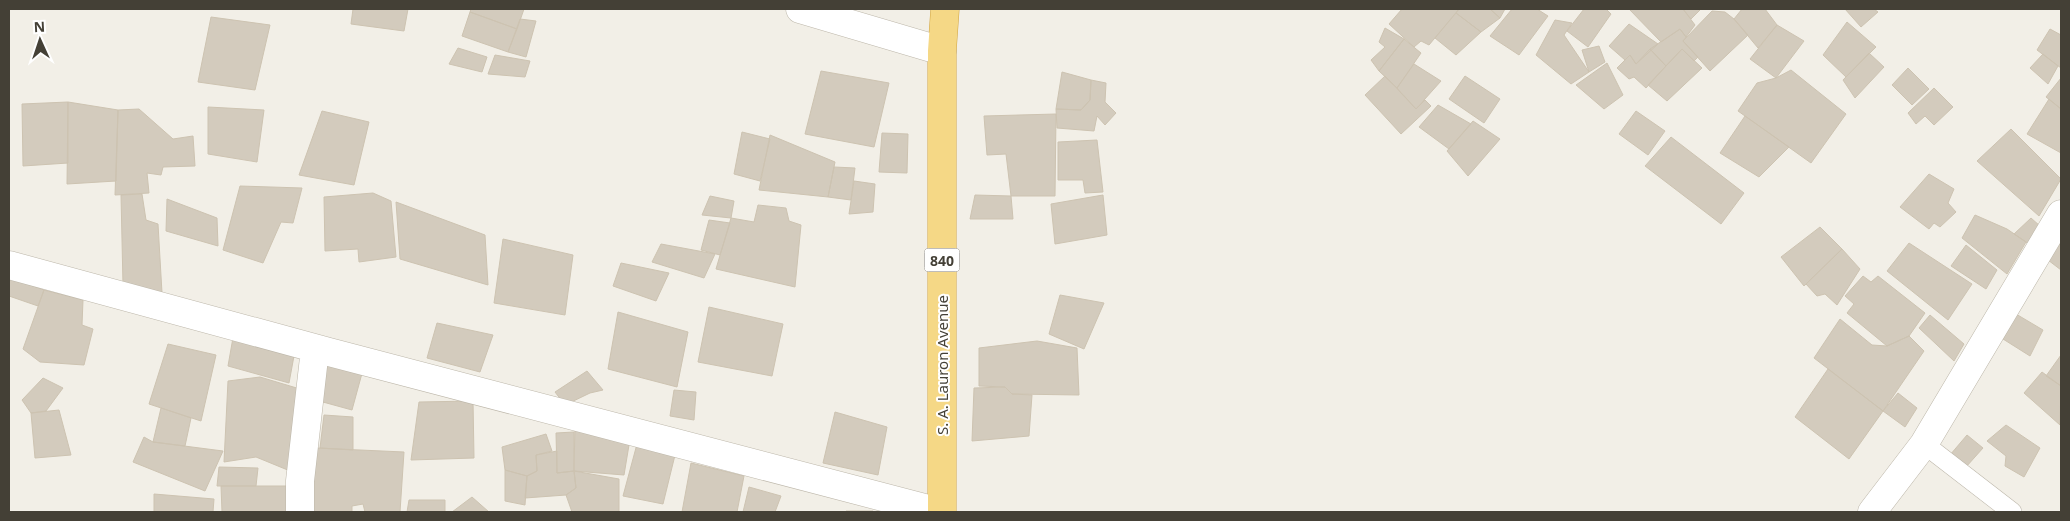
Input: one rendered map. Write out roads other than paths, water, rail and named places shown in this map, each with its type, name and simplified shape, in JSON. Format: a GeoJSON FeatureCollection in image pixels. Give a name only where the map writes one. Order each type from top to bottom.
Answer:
{"type":"FeatureCollection","features":[{"type":"Feature","properties":{"kind":"highway","name":"S. A. Lauron Avenue"},"geometry":{"type":"LineString","coordinates":[[941,512],[942,51],[945,9]]}},
{"type":"Feature","properties":{"kind":"street"},"geometry":{"type":"LineString","coordinates":[[800,9],[942,51]]}},
{"type":"Feature","properties":{"kind":"street"},"geometry":{"type":"LineString","coordinates":[[1872,512],[1924,444],[2061,214]]}},
{"type":"Feature","properties":{"kind":"street"},"geometry":{"type":"LineString","coordinates":[[9,265],[315,349],[941,512]]}},
{"type":"Feature","properties":{"kind":"street"},"geometry":{"type":"LineString","coordinates":[[300,512],[300,481],[315,349]]}},
{"type":"Feature","properties":{"kind":"lane"},"geometry":{"type":"LineString","coordinates":[[1924,444],[2012,512]]}}]}
